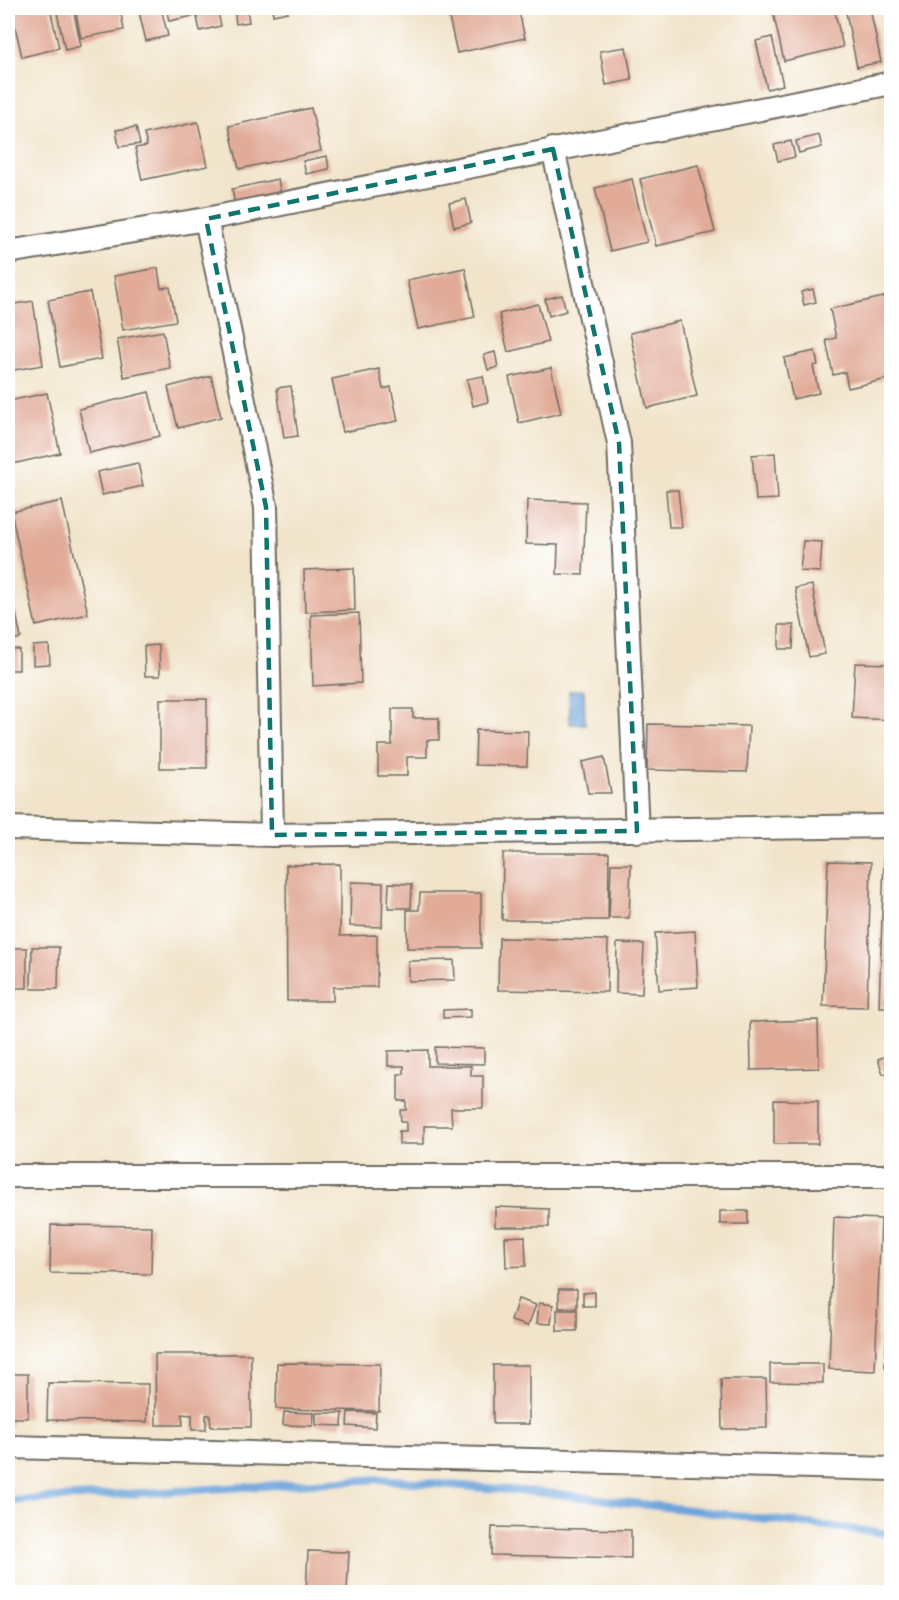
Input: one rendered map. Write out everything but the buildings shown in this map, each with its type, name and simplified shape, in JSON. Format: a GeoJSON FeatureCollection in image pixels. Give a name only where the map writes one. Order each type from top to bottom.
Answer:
{"type":"FeatureCollection","features":[{"type":"Feature","properties":{"kind":"street"},"geometry":{"type":"LineString","coordinates":[[8,252],[206,219],[891,83]]}},
{"type":"Feature","properties":{"kind":"street"},"geometry":{"type":"LineString","coordinates":[[553,149],[619,443],[637,831]]}},
{"type":"Feature","properties":{"kind":"street"},"geometry":{"type":"LineString","coordinates":[[206,219],[267,507],[272,835]]}},
{"type":"Feature","properties":{"kind":"street"},"geometry":{"type":"LineString","coordinates":[[8,828],[272,835],[891,826]]}},
{"type":"Feature","properties":{"kind":"street"},"geometry":{"type":"LineString","coordinates":[[8,1176],[891,1176]]}},
{"type":"Feature","properties":{"kind":"street"},"geometry":{"type":"LineString","coordinates":[[8,1447],[891,1469]]}},
{"type":"Feature","properties":{"kind":"highlighted area"},"geometry":{"type":"Polygon","coordinates":[[[553,149],[619,443],[637,831],[272,835],[266,507],[206,219],[553,149]]]}},
{"type":"Feature","properties":{"kind":"water"},"geometry":{"type":"Polygon","coordinates":[[[584,690],[585,724],[570,724],[569,691],[584,690]]]}},
{"type":"Feature","properties":{"kind":"waterway"},"geometry":{"type":"LineString","coordinates":[[8,1501],[379,1479],[557,1494],[892,1534]]}}]}
